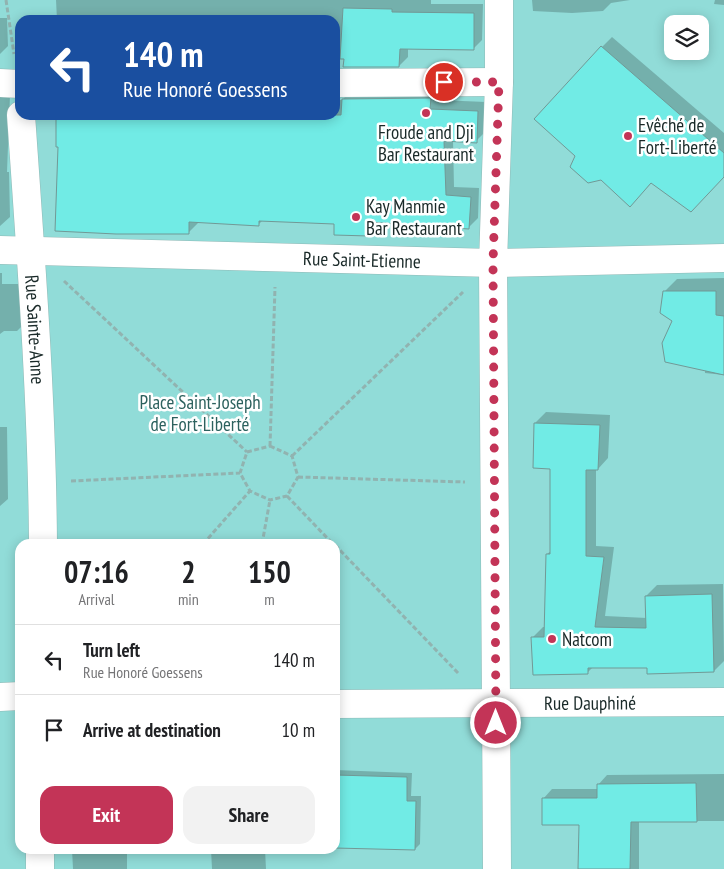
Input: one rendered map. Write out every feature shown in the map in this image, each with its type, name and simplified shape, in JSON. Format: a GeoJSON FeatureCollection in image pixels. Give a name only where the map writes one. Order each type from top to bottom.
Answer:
{"type":"FeatureCollection","features":[{"type":"Feature","properties":{"kind":"street"},"geometry":{"type":"LineString","coordinates":[[497,869],[493,263],[499,82],[499,0]]}},
{"type":"Feature","properties":{"kind":"street"},"geometry":{"type":"LineString","coordinates":[[340,82],[499,82]]}},
{"type":"Feature","properties":{"kind":"street","name":"Rue Sainte-Anne"},"geometry":{"type":"LineString","coordinates":[[21,120],[31,250],[43,482],[43,539]]}},
{"type":"Feature","properties":{"kind":"street","name":"Rue Saint-Etienne"},"geometry":{"type":"LineString","coordinates":[[0,250],[493,263],[724,258]]}},
{"type":"Feature","properties":{"kind":"street"},"geometry":{"type":"LineString","coordinates":[[0,697],[15,696]]}},
{"type":"Feature","properties":{"kind":"street","name":"Rue Dauphiné"},"geometry":{"type":"LineString","coordinates":[[340,704],[724,702]]}},
{"type":"Feature","properties":{"kind":"street"},"geometry":{"type":"LineString","coordinates":[[40,854],[40,869]]}},
{"type":"Feature","properties":{"kind":"path"},"geometry":{"type":"LineString","coordinates":[[6,0],[15,88]]}},
{"type":"Feature","properties":{"kind":"path"},"geometry":{"type":"LineString","coordinates":[[31,250],[247,452]]}},
{"type":"Feature","properties":{"kind":"path"},"geometry":{"type":"LineString","coordinates":[[270,446],[276,258]]}},
{"type":"Feature","properties":{"kind":"path"},"geometry":{"type":"LineString","coordinates":[[292,456],[493,263]]}},
{"type":"Feature","properties":{"kind":"path"},"geometry":{"type":"LineString","coordinates":[[270,446],[292,456],[298,477],[287,496],[270,500],[250,491],[240,473],[247,452],[270,446]]}},
{"type":"Feature","properties":{"kind":"path"},"geometry":{"type":"LineString","coordinates":[[43,482],[240,473]]}},
{"type":"Feature","properties":{"kind":"path"},"geometry":{"type":"LineString","coordinates":[[298,477],[468,482]]}},
{"type":"Feature","properties":{"kind":"path"},"geometry":{"type":"LineString","coordinates":[[207,539],[250,491]]}},
{"type":"Feature","properties":{"kind":"path"},"geometry":{"type":"LineString","coordinates":[[287,496],[328,539]]}},
{"type":"Feature","properties":{"kind":"path"},"geometry":{"type":"LineString","coordinates":[[263,539],[270,500]]}},
{"type":"Feature","properties":{"kind":"path"},"geometry":{"type":"LineString","coordinates":[[340,551],[459,674],[496,704]]}},
{"type":"Feature","properties":{"kind":"green space","name":"Place Saint-Joseph de Fort-Liberté"},"geometry":{"type":"Polygon","coordinates":[[[0,0],[724,0],[724,869],[0,869],[0,0]]]}},
{"type":"Feature","properties":{"kind":"building"},"geometry":{"type":"Polygon","coordinates":[[[343,8],[392,9],[392,12],[474,13],[474,50],[400,49],[399,67],[343,67],[344,59],[340,59],[343,8]]]}},
{"type":"Feature","properties":{"kind":"building","name":"Evêché de Fort-Liberté"},"geometry":{"type":"Polygon","coordinates":[[[601,46],[724,153],[724,177],[691,212],[651,183],[630,207],[601,180],[588,183],[570,167],[575,156],[534,119],[601,46]]]}},
{"type":"Feature","properties":{"kind":"building"},"geometry":{"type":"Polygon","coordinates":[[[431,98],[430,109],[478,111],[477,143],[444,141],[446,195],[471,197],[469,229],[369,222],[369,236],[334,235],[334,224],[259,221],[259,226],[189,222],[189,234],[116,234],[55,231],[58,147],[56,147],[56,120],[340,120],[342,99],[431,98]]]}},
{"type":"Feature","properties":{"kind":"building"},"geometry":{"type":"Polygon","coordinates":[[[663,291],[716,291],[716,315],[724,316],[724,375],[665,362],[662,343],[672,321],[660,313],[663,291]]]}},
{"type":"Feature","properties":{"kind":"building"},"geometry":{"type":"Polygon","coordinates":[[[534,423],[600,425],[598,470],[586,470],[586,556],[604,557],[595,627],[646,628],[645,596],[712,594],[714,672],[647,674],[647,668],[588,668],[588,674],[533,675],[531,637],[544,637],[546,554],[550,554],[550,469],[533,468],[534,423]]]}},
{"type":"Feature","properties":{"kind":"building"},"geometry":{"type":"Polygon","coordinates":[[[340,775],[407,777],[407,801],[416,801],[415,850],[340,848],[340,775]]]}},
{"type":"Feature","properties":{"kind":"building"},"geometry":{"type":"Polygon","coordinates":[[[696,783],[697,822],[631,822],[630,869],[578,869],[579,825],[542,825],[542,798],[597,798],[597,784],[696,783]]]}},
{"type":"Feature","properties":{"kind":"place","name":"Froude and Dji Bar Restaurant"},"geometry":{"type":"Point","coordinates":[426,113]}},
{"type":"Feature","properties":{"kind":"place","name":"Evêché de Fort-Liberté"},"geometry":{"type":"Point","coordinates":[628,136]}},
{"type":"Feature","properties":{"kind":"place","name":"Kay Manmie Bar Restaurant"},"geometry":{"type":"Point","coordinates":[356,217]}},
{"type":"Feature","properties":{"kind":"place","name":"Natcom"},"geometry":{"type":"Point","coordinates":[552,639]}},
{"type":"Feature","properties":{"kind":"route"},"geometry":{"type":"LineString","coordinates":[[444,82],[499,82],[493,263],[496,723]]}}]}
